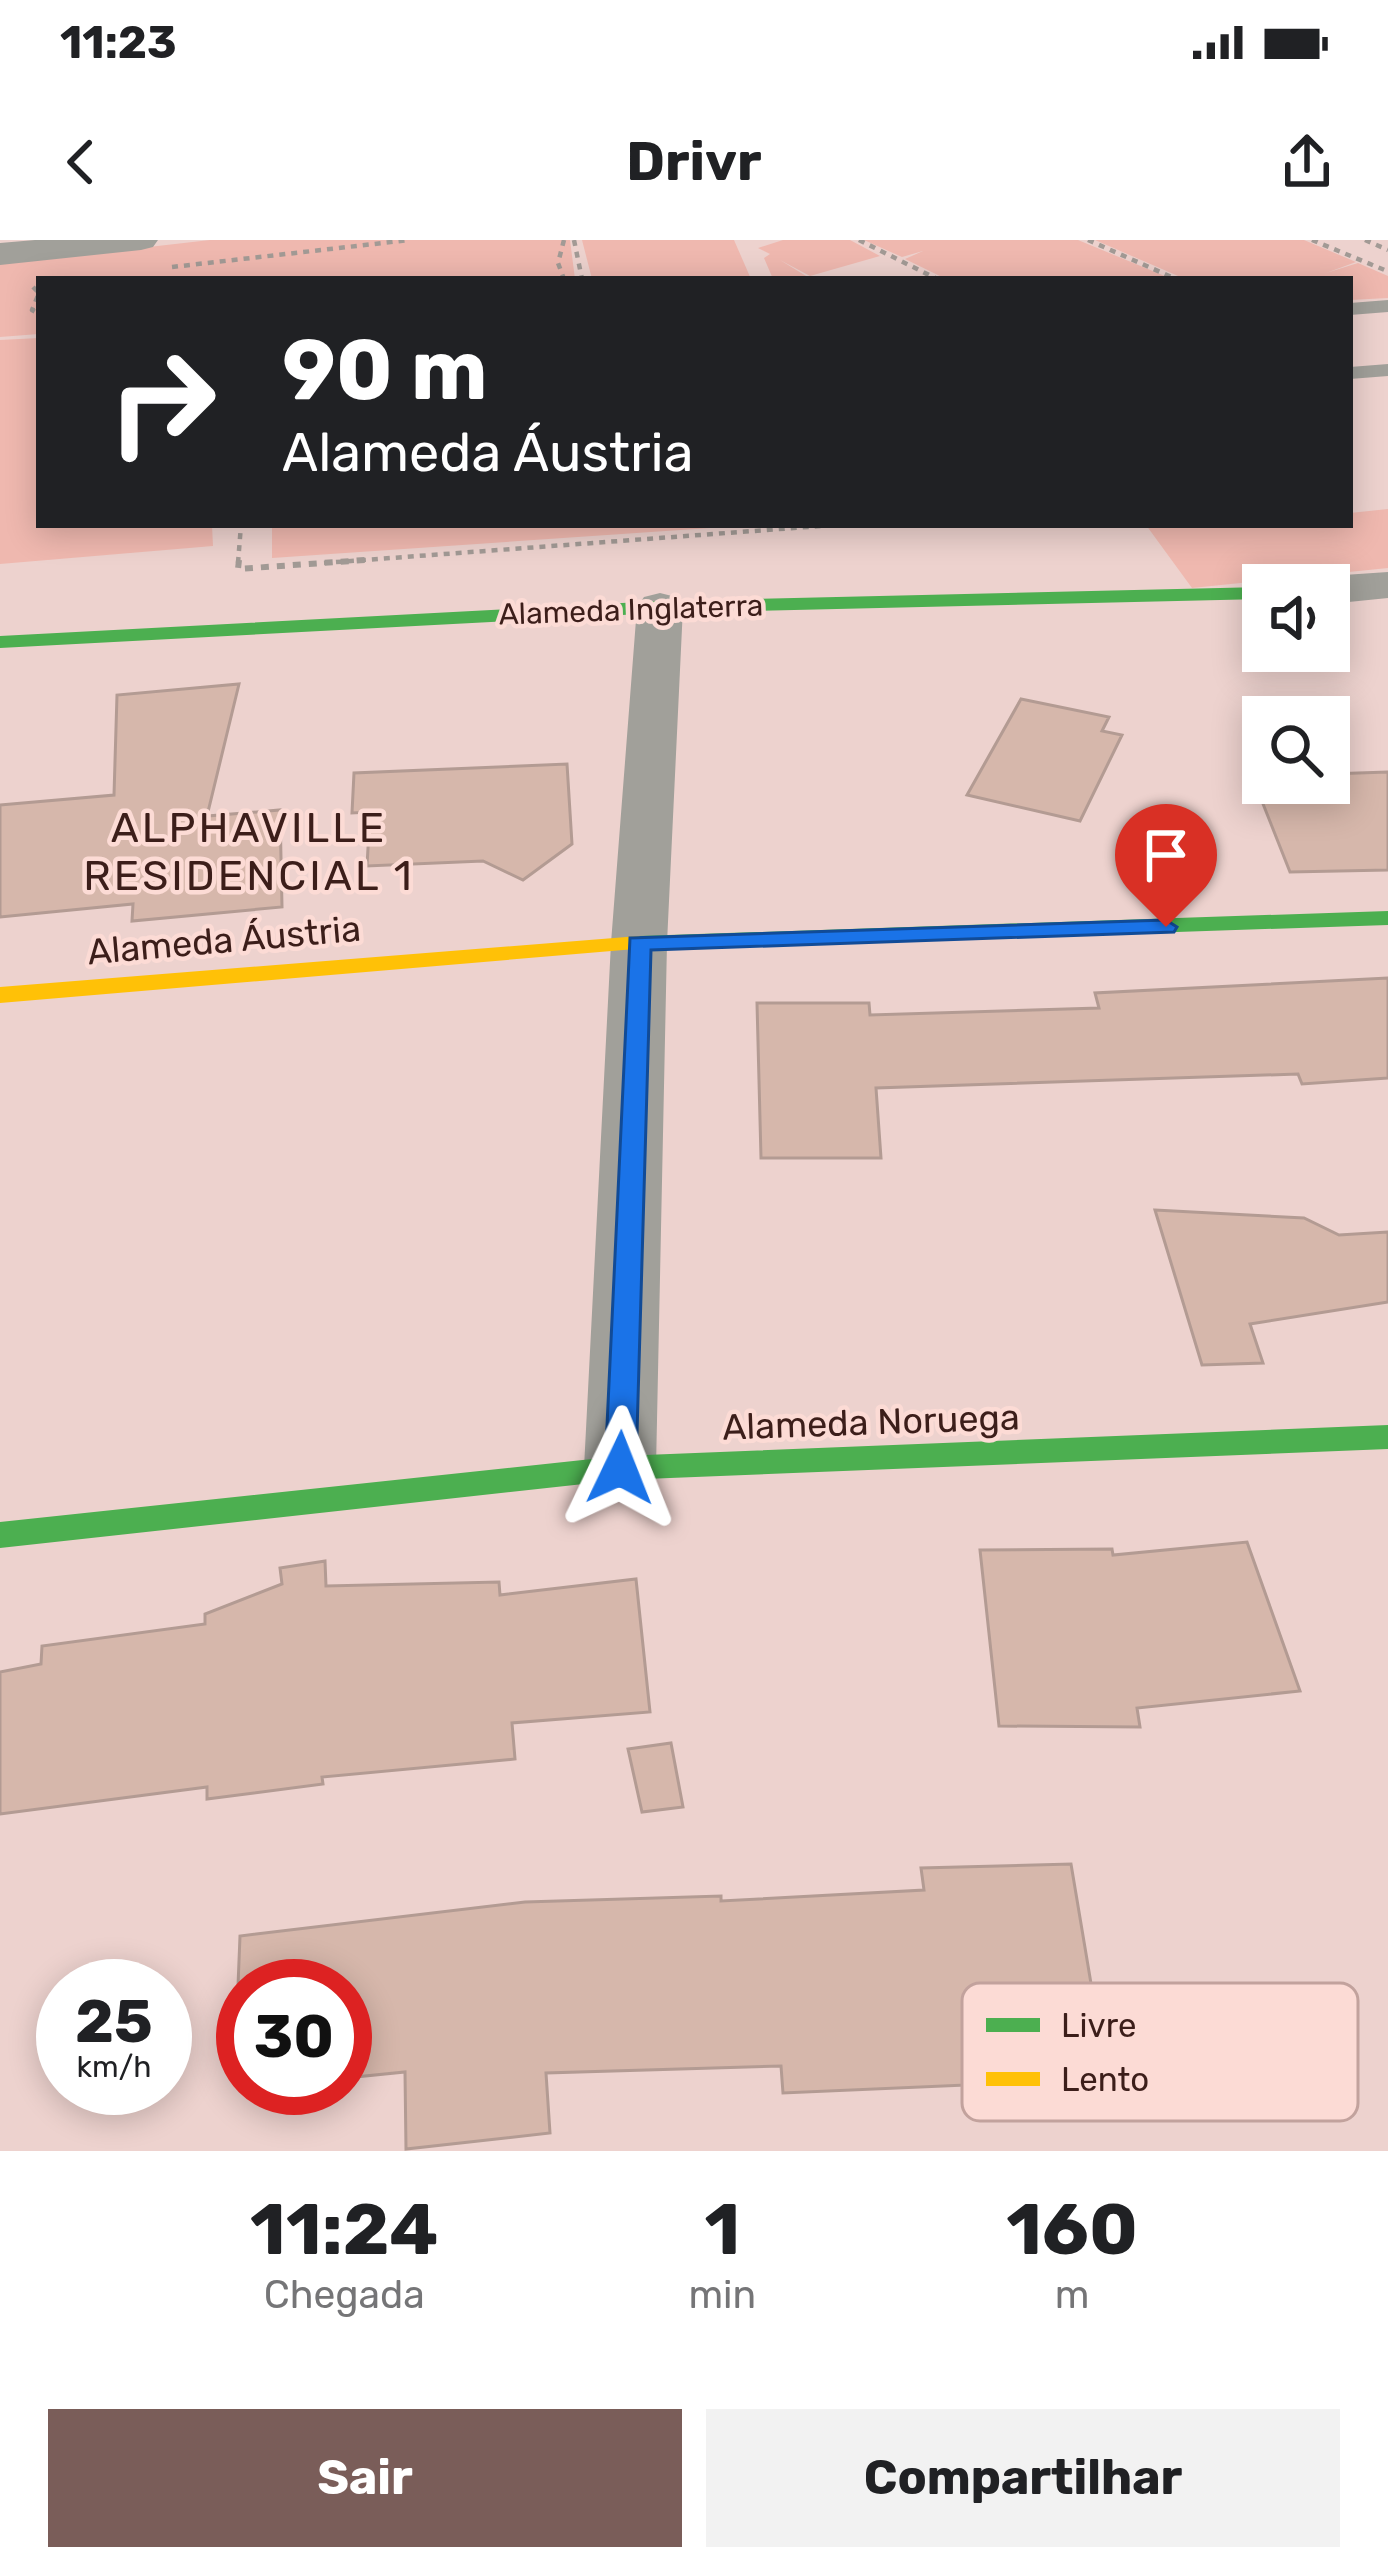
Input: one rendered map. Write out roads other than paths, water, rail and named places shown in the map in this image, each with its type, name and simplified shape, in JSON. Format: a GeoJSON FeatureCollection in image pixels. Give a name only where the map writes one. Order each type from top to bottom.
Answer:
{"type":"FeatureCollection","features":[{"type":"Feature","properties":{"kind":"street"},"geometry":{"type":"LineString","coordinates":[[0,254],[141,240]]}},
{"type":"Feature","properties":{"kind":"street"},"geometry":{"type":"LineString","coordinates":[[1350,588],[1388,585]]}},
{"type":"Feature","properties":{"kind":"street","name":"Alameda Inglaterra"},"geometry":{"type":"LineString","coordinates":[[0,642],[660,607],[1242,593]]}},
{"type":"Feature","properties":{"kind":"street"},"geometry":{"type":"LineString","coordinates":[[620,1468],[639,943],[660,607]]}},
{"type":"Feature","properties":{"kind":"street","name":"Alameda Áustria"},"geometry":{"type":"LineString","coordinates":[[0,994],[639,943],[1388,919]]}},
{"type":"Feature","properties":{"kind":"street","name":"Alameda Noruega"},"geometry":{"type":"LineString","coordinates":[[0,1535],[620,1468],[1388,1437]]}},
{"type":"Feature","properties":{"kind":"lane"},"geometry":{"type":"LineString","coordinates":[[1353,309],[1388,307]]}},
{"type":"Feature","properties":{"kind":"lane"},"geometry":{"type":"LineString","coordinates":[[1353,373],[1388,370]]}},
{"type":"Feature","properties":{"kind":"district","name":"ALPHAVILLE RESIDENCIAL 1"},"geometry":{"type":"Point","coordinates":[249,852]}}]}
